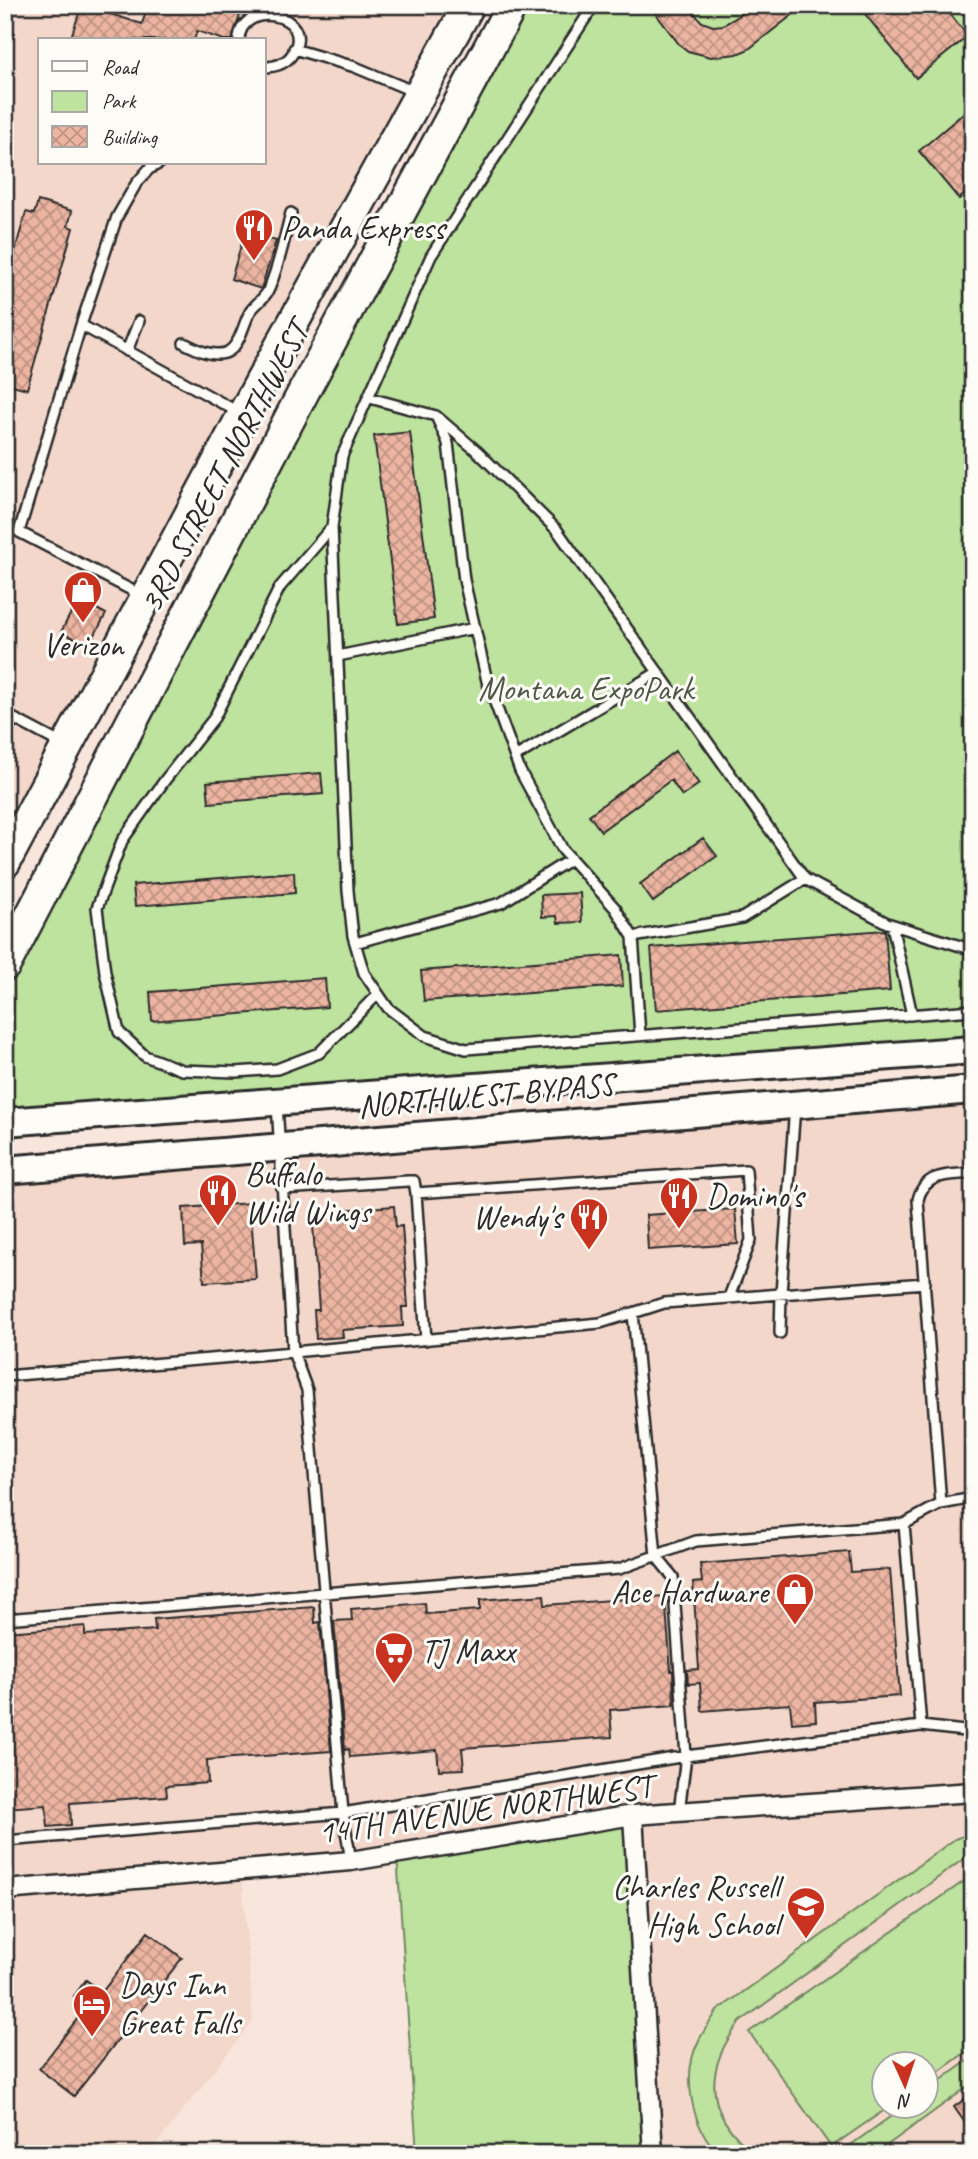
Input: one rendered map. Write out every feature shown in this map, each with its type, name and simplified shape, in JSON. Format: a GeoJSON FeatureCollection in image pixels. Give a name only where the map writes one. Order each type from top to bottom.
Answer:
{"type":"FeatureCollection","features":[{"type":"Feature","properties":{"kind":"highway","name":"3RD STREET NORTHWEST"},"geometry":{"type":"LineString","coordinates":[[5,862],[243,415],[469,5]]}},
{"type":"Feature","properties":{"kind":"highway","name":"3RD STREET NORTHWEST"},"geometry":{"type":"LineString","coordinates":[[5,965],[303,393],[512,5]]}},
{"type":"Feature","properties":{"kind":"main road","name":"NORTHWEST BYPASS"},"geometry":{"type":"LineString","coordinates":[[5,1122],[973,1050]]}},
{"type":"Feature","properties":{"kind":"main road","name":"NORTHWEST BYPASS"},"geometry":{"type":"LineString","coordinates":[[5,1170],[973,1090]]}},
{"type":"Feature","properties":{"kind":"street","name":"14TH AVENUE NORTHWEST"},"geometry":{"type":"LineString","coordinates":[[5,1890],[351,1861],[633,1815],[973,1792]]}},
{"type":"Feature","properties":{"kind":"street"},"geometry":{"type":"LineString","coordinates":[[633,1815],[652,2154]]}},
{"type":"Feature","properties":{"kind":"lane"},"geometry":{"type":"LineString","coordinates":[[594,5],[431,256],[342,456],[332,527],[348,891],[355,943],[364,973],[388,1008],[425,1036],[466,1049],[973,1010]]}},
{"type":"Feature","properties":{"kind":"lane"},"geometry":{"type":"LineString","coordinates":[[240,38],[243,24],[262,7],[283,14],[290,20],[297,37],[295,49],[286,61],[277,66],[266,67]]}},
{"type":"Feature","properties":{"kind":"lane"},"geometry":{"type":"LineString","coordinates":[[295,49],[355,67],[419,94]]}},
{"type":"Feature","properties":{"kind":"lane"},"geometry":{"type":"LineString","coordinates":[[145,597],[19,532],[81,325],[117,217],[136,184],[149,169],[158,164]]}},
{"type":"Feature","properties":{"kind":"lane"},"geometry":{"type":"LineString","coordinates":[[184,343],[214,354],[231,350],[252,308],[267,293],[281,255],[290,213]]}},
{"type":"Feature","properties":{"kind":"lane"},"geometry":{"type":"LineString","coordinates":[[127,351],[139,321]]}},
{"type":"Feature","properties":{"kind":"lane"},"geometry":{"type":"LineString","coordinates":[[81,325],[243,415]]}},
{"type":"Feature","properties":{"kind":"lane"},"geometry":{"type":"LineString","coordinates":[[370,398],[436,416],[478,452],[557,530],[805,880],[892,925],[973,950]]}},
{"type":"Feature","properties":{"kind":"lane"},"geometry":{"type":"LineString","coordinates":[[436,416],[448,443],[464,580],[487,681],[515,757],[563,850],[615,908],[633,937],[640,1035]]}},
{"type":"Feature","properties":{"kind":"lane"},"geometry":{"type":"LineString","coordinates":[[332,527],[280,587],[214,718],[165,780],[122,841],[97,908],[105,972],[119,1032],[145,1056],[182,1070],[236,1072],[277,1069],[309,1057],[319,1053],[379,994]]}},
{"type":"Feature","properties":{"kind":"lane"},"geometry":{"type":"LineString","coordinates":[[338,656],[475,628]]}},
{"type":"Feature","properties":{"kind":"lane"},"geometry":{"type":"LineString","coordinates":[[515,757],[658,672]]}},
{"type":"Feature","properties":{"kind":"lane"},"geometry":{"type":"LineString","coordinates":[[5,714],[66,747]]}},
{"type":"Feature","properties":{"kind":"lane"},"geometry":{"type":"LineString","coordinates":[[355,943],[501,903],[571,859]]}},
{"type":"Feature","properties":{"kind":"lane"},"geometry":{"type":"LineString","coordinates":[[633,937],[741,918],[805,880]]}},
{"type":"Feature","properties":{"kind":"lane"},"geometry":{"type":"LineString","coordinates":[[892,925],[912,1015]]}},
{"type":"Feature","properties":{"kind":"lane"},"geometry":{"type":"LineString","coordinates":[[276,1102],[293,1352],[307,1390],[343,1813],[351,1861]]}},
{"type":"Feature","properties":{"kind":"lane"},"geometry":{"type":"LineString","coordinates":[[780,1333],[795,1104]]}},
{"type":"Feature","properties":{"kind":"lane"},"geometry":{"type":"LineString","coordinates":[[416,1193],[746,1170],[751,1240],[730,1297]]}},
{"type":"Feature","properties":{"kind":"lane"},"geometry":{"type":"LineString","coordinates":[[941,1504],[918,1200],[923,1186],[935,1177],[973,1173]]}},
{"type":"Feature","properties":{"kind":"lane"},"geometry":{"type":"LineString","coordinates":[[282,1189],[414,1181],[426,1340]]}},
{"type":"Feature","properties":{"kind":"lane"},"geometry":{"type":"LineString","coordinates":[[5,1376],[600,1323],[664,1303],[925,1283]]}},
{"type":"Feature","properties":{"kind":"lane"},"geometry":{"type":"LineString","coordinates":[[633,1313],[656,1556],[673,1577],[686,1756],[679,1812]]}},
{"type":"Feature","properties":{"kind":"lane"},"geometry":{"type":"LineString","coordinates":[[5,1619],[619,1569],[696,1541],[904,1524],[941,1504],[973,1498]]}},
{"type":"Feature","properties":{"kind":"lane"},"geometry":{"type":"LineString","coordinates":[[904,1524],[921,1726]]}},
{"type":"Feature","properties":{"kind":"lane"},"geometry":{"type":"LineString","coordinates":[[5,1841],[343,1813],[686,1756],[921,1726],[973,1732]]}},
{"type":"Feature","properties":{"kind":"shaded area"},"geometry":{"type":"Polygon","coordinates":[[[5,5],[469,5],[5,862],[5,5]]]}},
{"type":"Feature","properties":{"kind":"shaded area"},"geometry":{"type":"Polygon","coordinates":[[[973,1090],[973,2154],[652,2154],[633,1816],[242,1871],[253,2021],[149,2154],[5,2154],[5,1170],[973,1090]]]}},
{"type":"Feature","properties":{"kind":"green space","name":"Montana ExpoPark"},"geometry":{"type":"Polygon","coordinates":[[[512,5],[973,5],[973,1050],[5,1122],[5,965],[512,5]]]}},
{"type":"Feature","properties":{"kind":"green space"},"geometry":{"type":"Polygon","coordinates":[[[633,1815],[653,2154],[417,2154],[397,1855],[633,1815]]]}},
{"type":"Feature","properties":{"kind":"green space"},"geometry":{"type":"Polygon","coordinates":[[[973,1832],[973,1855],[965,1858],[740,2022],[719,2058],[715,2092],[718,2108],[726,2124],[755,2154],[719,2154],[709,2142],[696,2115],[690,2084],[694,2054],[701,2036],[717,2011],[955,1839],[973,1832]]]}},
{"type":"Feature","properties":{"kind":"green space"},"geometry":{"type":"Polygon","coordinates":[[[973,1875],[973,2047],[940,2071],[940,2050],[870,2050],[870,2120],[831,2147],[749,2032],[973,1875]]]}},
{"type":"Feature","properties":{"kind":"green space"},"geometry":{"type":"Polygon","coordinates":[[[973,2057],[973,2083],[940,2107],[940,2081],[973,2057]]]}},
{"type":"Feature","properties":{"kind":"green space"},"geometry":{"type":"Polygon","coordinates":[[[886,2120],[922,2120],[875,2154],[838,2154],[886,2120]]]}},
{"type":"Feature","properties":{"kind":"building"},"geometry":{"type":"Polygon","coordinates":[[[82,5],[142,24],[148,5],[210,5],[240,15],[233,38],[218,38],[197,31],[195,38],[71,38],[82,5]]]}},
{"type":"Feature","properties":{"kind":"building"},"geometry":{"type":"Polygon","coordinates":[[[649,5],[687,5],[702,22],[713,26],[723,25],[752,5],[805,5],[749,49],[737,54],[711,57],[688,51],[679,44],[649,5]]]}},
{"type":"Feature","properties":{"kind":"building"},"geometry":{"type":"Polygon","coordinates":[[[858,5],[943,5],[968,36],[916,78],[858,5]]]}},
{"type":"Feature","properties":{"kind":"building"},"geometry":{"type":"Polygon","coordinates":[[[973,105],[973,187],[959,199],[919,151],[973,105]]]}},
{"type":"Feature","properties":{"kind":"building"},"geometry":{"type":"Polygon","coordinates":[[[38,201],[72,211],[68,226],[73,228],[27,389],[5,383],[5,286],[26,212],[34,214],[38,201]]]}},
{"type":"Feature","properties":{"kind":"building"},"geometry":{"type":"Polygon","coordinates":[[[245,232],[276,241],[261,289],[231,279],[245,232]]]}},
{"type":"Feature","properties":{"kind":"building"},"geometry":{"type":"Polygon","coordinates":[[[410,432],[434,619],[398,624],[374,436],[410,432]]]}},
{"type":"Feature","properties":{"kind":"building"},"geometry":{"type":"Polygon","coordinates":[[[78,599],[106,614],[89,646],[61,632],[78,599]]]}},
{"type":"Feature","properties":{"kind":"building"},"geometry":{"type":"Polygon","coordinates":[[[675,751],[699,784],[682,796],[671,780],[601,831],[589,815],[675,751]]]}},
{"type":"Feature","properties":{"kind":"building"},"geometry":{"type":"Polygon","coordinates":[[[321,773],[323,794],[209,803],[207,782],[321,773]]]}},
{"type":"Feature","properties":{"kind":"building"},"geometry":{"type":"Polygon","coordinates":[[[703,838],[717,856],[653,902],[640,884],[703,838]]]}},
{"type":"Feature","properties":{"kind":"building"},"geometry":{"type":"Polygon","coordinates":[[[294,872],[295,893],[135,906],[133,885],[294,872]]]}},
{"type":"Feature","properties":{"kind":"building"},"geometry":{"type":"Polygon","coordinates":[[[580,893],[582,922],[558,923],[557,916],[542,917],[541,895],[580,893]]]}},
{"type":"Feature","properties":{"kind":"building"},"geometry":{"type":"Polygon","coordinates":[[[885,930],[890,991],[656,1010],[651,948],[885,930]]]}},
{"type":"Feature","properties":{"kind":"building"},"geometry":{"type":"Polygon","coordinates":[[[621,955],[623,986],[424,1001],[421,971],[621,955]]]}},
{"type":"Feature","properties":{"kind":"building"},"geometry":{"type":"Polygon","coordinates":[[[325,978],[327,1007],[152,1021],[150,992],[325,978]]]}},
{"type":"Feature","properties":{"kind":"building","name":"Buffalo Wild Wings"},"geometry":{"type":"Polygon","coordinates":[[[250,1203],[256,1279],[204,1282],[201,1245],[185,1246],[183,1208],[250,1203]]]}},
{"type":"Feature","properties":{"kind":"building"},"geometry":{"type":"Polygon","coordinates":[[[394,1206],[396,1227],[402,1226],[408,1307],[402,1307],[403,1326],[342,1330],[343,1337],[316,1339],[314,1310],[319,1310],[312,1212],[394,1206]]]}},
{"type":"Feature","properties":{"kind":"building"},"geometry":{"type":"Polygon","coordinates":[[[735,1209],[738,1244],[648,1250],[646,1215],[735,1209]]]}},
{"type":"Feature","properties":{"kind":"building","name":"Ace Hardware"},"geometry":{"type":"Polygon","coordinates":[[[849,1552],[851,1572],[890,1569],[900,1696],[815,1702],[816,1721],[792,1723],[790,1704],[702,1711],[700,1683],[688,1684],[687,1670],[699,1669],[693,1583],[702,1582],[700,1564],[849,1552]]]}},
{"type":"Feature","properties":{"kind":"building"},"geometry":{"type":"Polygon","coordinates":[[[544,1595],[545,1605],[665,1596],[674,1705],[610,1710],[612,1737],[462,1748],[464,1769],[439,1770],[437,1750],[350,1757],[349,1749],[345,1750],[334,1621],[352,1620],[351,1609],[425,1603],[426,1614],[480,1610],[480,1600],[544,1595]]]}},
{"type":"Feature","properties":{"kind":"building"},"geometry":{"type":"Polygon","coordinates":[[[314,1607],[315,1623],[320,1622],[331,1751],[207,1760],[208,1783],[166,1786],[167,1796],[70,1803],[71,1825],[48,1827],[46,1805],[5,1808],[5,1632],[85,1626],[85,1635],[155,1630],[154,1619],[314,1607]]]}},
{"type":"Feature","properties":{"kind":"building","name":"Days Inn Great Falls"},"geometry":{"type":"Polygon","coordinates":[[[148,1932],[182,1958],[74,2096],[39,2069],[87,2006],[74,1996],[86,1980],[102,1992],[148,1932]]]}},
{"type":"Feature","properties":{"kind":"building"},"geometry":{"type":"Polygon","coordinates":[[[973,2093],[973,2134],[954,2107],[973,2093]]]}},
{"type":"Feature","properties":{"kind":"place","name":"Panda Express"},"geometry":{"type":"Point","coordinates":[254,262]}},
{"type":"Feature","properties":{"kind":"place","name":"Verizon"},"geometry":{"type":"Point","coordinates":[83,624]}},
{"type":"Feature","properties":{"kind":"place","name":"Buffalo Wild Wings"},"geometry":{"type":"Point","coordinates":[218,1227]}},
{"type":"Feature","properties":{"kind":"place","name":"Domino's"},"geometry":{"type":"Point","coordinates":[679,1230]}},
{"type":"Feature","properties":{"kind":"place","name":"Wendy's"},"geometry":{"type":"Point","coordinates":[589,1251]}},
{"type":"Feature","properties":{"kind":"place","name":"Ace Hardware"},"geometry":{"type":"Point","coordinates":[795,1626]}},
{"type":"Feature","properties":{"kind":"place","name":"TJ Maxx"},"geometry":{"type":"Point","coordinates":[394,1685]}},
{"type":"Feature","properties":{"kind":"place","name":"Charles Russell High School"},"geometry":{"type":"Point","coordinates":[806,1940]}},
{"type":"Feature","properties":{"kind":"place","name":"Days Inn Great Falls"},"geometry":{"type":"Point","coordinates":[92,2038]}}]}
